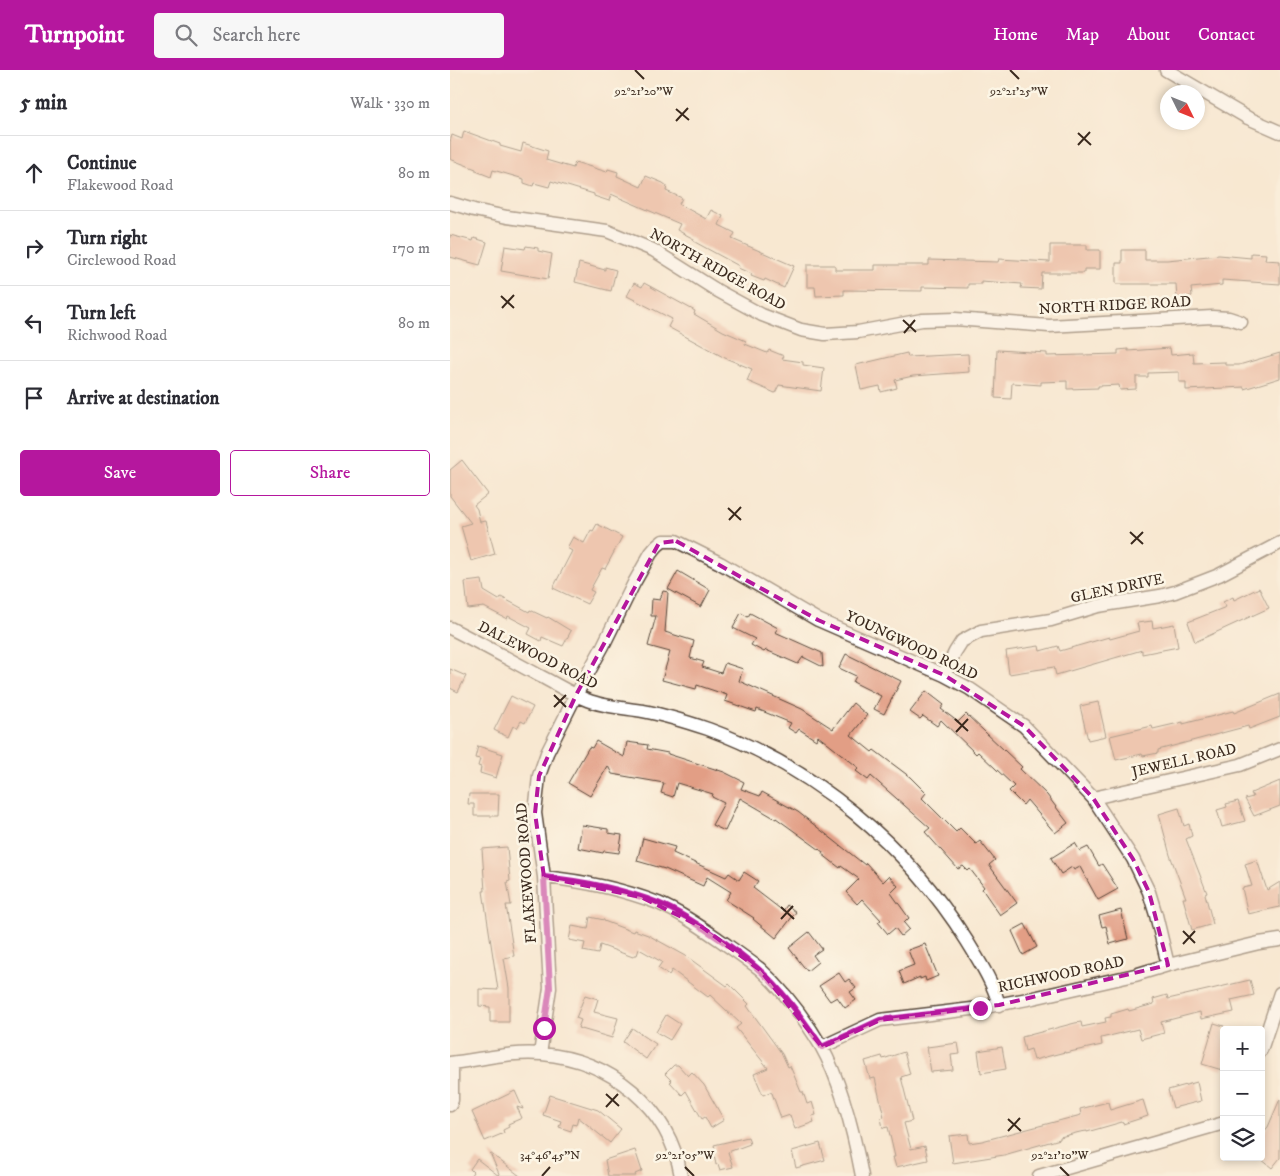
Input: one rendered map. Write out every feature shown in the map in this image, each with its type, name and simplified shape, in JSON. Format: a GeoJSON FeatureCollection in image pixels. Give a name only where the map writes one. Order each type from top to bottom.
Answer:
{"type":"FeatureCollection","features":[{"type":"Feature","properties":{"kind":"street"},"geometry":{"type":"LineString","coordinates":[[1166,70],[1248,118],[1280,132]]}},
{"type":"Feature","properties":{"kind":"street","name":"NORTH RIDGE ROAD"},"geometry":{"type":"LineString","coordinates":[[450,203],[507,216],[607,231],[653,250],[718,291],[762,315],[801,330],[825,334],[858,332],[922,320],[946,319],[1049,326],[1212,317],[1229,318],[1241,322]]}},
{"type":"Feature","properties":{"kind":"street","name":"YOUNGWOOD ROAD"},"geometry":{"type":"LineString","coordinates":[[663,541],[676,542],[686,546],[720,563],[818,620],[944,675],[970,689],[1020,722],[1093,798],[1133,859],[1144,881],[1156,915],[1168,965]]}},
{"type":"Feature","properties":{"kind":"street","name":"FLAKEWOOD ROAD"},"geometry":{"type":"LineString","coordinates":[[540,1054],[550,988],[544,877],[535,813],[539,776],[547,753],[576,694],[603,646],[634,583],[656,546],[663,541]]}},
{"type":"Feature","properties":{"kind":"street","name":"GLEN DRIVE"},"geometry":{"type":"LineString","coordinates":[[944,675],[962,642],[981,631],[1051,620],[1105,604],[1176,592],[1219,575],[1280,543]]}},
{"type":"Feature","properties":{"kind":"street","name":"DALEWOOD ROAD"},"geometry":{"type":"LineString","coordinates":[[450,628],[589,701],[683,721],[739,741],[772,757],[827,793],[868,824],[898,852],[926,883],[949,913],[975,954],[996,993],[999,1005]]}},
{"type":"Feature","properties":{"kind":"street","name":"JEWELL ROAD"},"geometry":{"type":"LineString","coordinates":[[1093,798],[1240,764],[1280,749]]}},
{"type":"Feature","properties":{"kind":"street"},"geometry":{"type":"LineString","coordinates":[[544,877],[585,883],[641,897],[660,904],[702,927],[742,955],[765,975],[782,992],[822,1047],[844,1102],[862,1176]]}},
{"type":"Feature","properties":{"kind":"street","name":"RICHWOOD ROAD"},"geometry":{"type":"LineString","coordinates":[[822,1047],[880,1020],[999,1005],[1280,940]]}},
{"type":"Feature","properties":{"kind":"street"},"geometry":{"type":"LineString","coordinates":[[1265,1038],[1280,993]]}},
{"type":"Feature","properties":{"kind":"street"},"geometry":{"type":"LineString","coordinates":[[450,1105],[452,1100],[451,1063],[504,1056],[540,1054],[564,1057],[586,1063],[624,1084],[644,1103],[663,1128],[675,1154],[681,1176]]}},
{"type":"Feature","properties":{"kind":"street"},"geometry":{"type":"LineString","coordinates":[[1039,1176],[1220,1125]]}},
{"type":"Feature","properties":{"kind":"highlighted area"},"geometry":{"type":"Polygon","coordinates":[[[676,541],[818,620],[944,675],[1024,726],[1093,798],[1133,859],[1149,892],[1168,965],[999,1005],[880,1020],[822,1047],[760,970],[702,927],[641,897],[544,877],[535,813],[539,776],[576,695],[659,543],[676,541]]]}},
{"type":"Feature","properties":{"kind":"building"},"geometry":{"type":"Polygon","coordinates":[[[464,131],[500,144],[500,146],[521,152],[523,143],[548,151],[546,160],[573,168],[575,162],[607,172],[608,169],[618,172],[617,176],[641,187],[646,176],[663,183],[667,186],[666,191],[682,198],[679,204],[706,219],[711,210],[723,216],[719,225],[735,233],[732,239],[794,266],[784,288],[765,279],[764,281],[751,276],[752,274],[738,268],[739,266],[693,241],[694,239],[677,230],[680,224],[611,194],[609,201],[594,196],[594,194],[551,181],[549,187],[534,183],[533,186],[524,183],[524,179],[493,170],[491,177],[476,171],[476,169],[450,159],[452,135],[462,139],[464,131]]]}},
{"type":"Feature","properties":{"kind":"building"},"geometry":{"type":"Polygon","coordinates":[[[450,235],[473,241],[474,238],[487,242],[480,265],[450,257],[450,235]]]}},
{"type":"Feature","properties":{"kind":"building"},"geometry":{"type":"Polygon","coordinates":[[[1050,245],[1087,245],[1087,250],[1100,250],[1100,269],[1084,269],[1084,273],[1042,273],[1041,289],[1021,288],[1022,284],[981,281],[981,284],[968,284],[968,288],[922,287],[922,291],[844,290],[844,295],[816,296],[815,287],[807,287],[807,265],[835,265],[835,270],[875,270],[875,265],[929,265],[929,260],[998,262],[999,259],[1050,262],[1050,245]]]}},
{"type":"Feature","properties":{"kind":"building"},"geometry":{"type":"Polygon","coordinates":[[[505,246],[525,249],[526,246],[538,248],[538,251],[552,254],[548,279],[501,271],[505,246]]]}},
{"type":"Feature","properties":{"kind":"building"},"geometry":{"type":"Polygon","coordinates":[[[1122,250],[1145,250],[1145,260],[1219,255],[1251,258],[1251,253],[1266,254],[1265,260],[1280,261],[1280,284],[1222,280],[1222,285],[1191,288],[1192,296],[1177,298],[1176,284],[1116,284],[1116,263],[1122,263],[1122,250]]]}},
{"type":"Feature","properties":{"kind":"building"},"geometry":{"type":"Polygon","coordinates":[[[579,263],[605,270],[605,267],[616,270],[611,291],[575,282],[579,263]]]}},
{"type":"Feature","properties":{"kind":"building"},"geometry":{"type":"Polygon","coordinates":[[[634,283],[642,287],[644,283],[695,311],[694,314],[723,331],[746,341],[745,344],[767,353],[769,350],[784,356],[782,359],[824,368],[821,391],[779,385],[775,393],[747,381],[752,369],[725,358],[668,327],[672,319],[627,296],[634,283]]]}},
{"type":"Feature","properties":{"kind":"building"},"geometry":{"type":"Polygon","coordinates":[[[1170,348],[1171,355],[1193,353],[1194,363],[1225,362],[1225,365],[1239,365],[1280,353],[1280,378],[1244,389],[1244,387],[1186,390],[1186,382],[1179,382],[1179,372],[1148,373],[1148,377],[1136,377],[1136,389],[1120,390],[1119,385],[1067,389],[1067,381],[1041,382],[1041,385],[1012,383],[1011,399],[995,398],[997,350],[1047,353],[1047,356],[1118,354],[1118,350],[1170,348]]]}},
{"type":"Feature","properties":{"kind":"building"},"geometry":{"type":"Polygon","coordinates":[[[907,353],[908,357],[968,354],[969,372],[913,376],[895,380],[897,388],[881,392],[880,386],[861,390],[856,365],[907,353]]]}},
{"type":"Feature","properties":{"kind":"building"},"geometry":{"type":"Polygon","coordinates":[[[462,460],[488,494],[474,505],[480,522],[486,521],[495,554],[471,561],[461,526],[471,523],[450,496],[450,470],[462,460]]]}},
{"type":"Feature","properties":{"kind":"building"},"geometry":{"type":"Polygon","coordinates":[[[597,524],[622,537],[605,569],[602,568],[590,590],[594,592],[587,604],[553,588],[572,551],[567,548],[573,537],[584,543],[591,530],[593,531],[597,524]]]}},
{"type":"Feature","properties":{"kind":"building"},"geometry":{"type":"Polygon","coordinates":[[[678,571],[710,590],[701,607],[668,589],[678,571]]]}},
{"type":"Feature","properties":{"kind":"building"},"geometry":{"type":"Polygon","coordinates":[[[482,580],[484,591],[499,600],[501,597],[529,612],[530,610],[548,617],[571,631],[563,646],[542,637],[541,641],[528,634],[531,628],[508,616],[507,619],[484,607],[468,609],[465,582],[482,580]]]}},
{"type":"Feature","properties":{"kind":"building"},"geometry":{"type":"Polygon","coordinates":[[[1259,588],[1269,608],[1195,642],[1188,622],[1226,607],[1223,602],[1233,597],[1234,600],[1259,588]]]}},
{"type":"Feature","properties":{"kind":"building"},"geometry":{"type":"Polygon","coordinates":[[[663,591],[668,592],[665,632],[694,641],[690,658],[704,662],[702,667],[721,673],[725,663],[743,669],[739,681],[802,709],[833,729],[853,703],[867,715],[851,735],[872,752],[874,750],[910,777],[926,793],[922,798],[956,832],[960,828],[976,844],[980,841],[995,860],[989,865],[1017,903],[1000,915],[982,889],[984,887],[970,869],[968,871],[963,866],[958,869],[925,832],[930,828],[871,776],[868,780],[856,771],[859,768],[818,736],[816,740],[799,729],[796,733],[788,728],[791,723],[757,709],[756,712],[725,701],[727,695],[697,685],[696,689],[662,680],[670,652],[648,646],[656,616],[651,616],[652,599],[660,600],[663,591]]]}},
{"type":"Feature","properties":{"kind":"building"},"geometry":{"type":"Polygon","coordinates":[[[741,613],[748,617],[750,613],[778,628],[775,632],[822,653],[823,667],[803,657],[798,664],[766,650],[764,652],[751,645],[755,639],[733,628],[741,613]]]}},
{"type":"Feature","properties":{"kind":"building"},"geometry":{"type":"Polygon","coordinates":[[[1152,621],[1153,628],[1174,624],[1178,647],[1142,654],[1142,650],[1056,675],[1054,667],[1009,674],[1006,651],[1039,646],[1040,651],[1058,646],[1060,651],[1109,637],[1110,639],[1139,631],[1137,623],[1152,621]]]}},
{"type":"Feature","properties":{"kind":"building"},"geometry":{"type":"Polygon","coordinates":[[[846,654],[901,681],[884,714],[874,709],[881,696],[853,682],[856,676],[839,668],[846,654]]]}},
{"type":"Feature","properties":{"kind":"building"},"geometry":{"type":"Polygon","coordinates":[[[450,669],[466,676],[458,692],[450,688],[450,669]]]}},
{"type":"Feature","properties":{"kind":"building"},"geometry":{"type":"Polygon","coordinates":[[[926,691],[944,705],[941,709],[958,722],[966,714],[1022,767],[1020,769],[1047,795],[1068,823],[1055,833],[1027,800],[1023,805],[1009,791],[1014,786],[978,752],[976,754],[941,720],[937,726],[923,716],[920,719],[910,712],[926,691]]]}},
{"type":"Feature","properties":{"kind":"building"},"geometry":{"type":"Polygon","coordinates":[[[1280,694],[1280,717],[1249,729],[1248,726],[1158,750],[1158,753],[1143,756],[1142,754],[1116,760],[1110,736],[1152,726],[1153,729],[1183,722],[1183,724],[1233,711],[1234,713],[1280,694]]]}},
{"type":"Feature","properties":{"kind":"building"},"geometry":{"type":"Polygon","coordinates":[[[511,696],[533,707],[525,723],[521,721],[517,728],[513,726],[508,737],[494,730],[511,696]]]}},
{"type":"Feature","properties":{"kind":"building"},"geometry":{"type":"Polygon","coordinates":[[[1098,702],[1106,736],[1088,740],[1080,706],[1098,702]]]}},
{"type":"Feature","properties":{"kind":"building"},"geometry":{"type":"Polygon","coordinates":[[[596,741],[624,757],[627,742],[648,745],[647,749],[668,753],[724,772],[744,782],[741,789],[760,796],[762,792],[798,812],[865,865],[866,863],[883,882],[889,876],[898,886],[891,893],[909,918],[904,923],[909,929],[901,936],[895,928],[888,934],[878,922],[881,920],[862,899],[857,904],[846,892],[859,879],[841,866],[840,868],[822,854],[823,852],[776,818],[740,798],[725,831],[712,825],[724,803],[712,797],[713,794],[677,783],[673,797],[661,793],[664,783],[612,774],[608,766],[590,796],[568,783],[589,747],[592,748],[596,741]]]}},
{"type":"Feature","properties":{"kind":"building"},"geometry":{"type":"Polygon","coordinates":[[[478,746],[503,754],[496,778],[480,773],[481,767],[478,766],[480,759],[475,758],[478,746]]]}},
{"type":"Feature","properties":{"kind":"building"},"geometry":{"type":"Polygon","coordinates":[[[1280,781],[1280,806],[1254,816],[1245,799],[1253,797],[1251,793],[1280,781]]]}},
{"type":"Feature","properties":{"kind":"building"},"geometry":{"type":"Polygon","coordinates":[[[469,794],[499,794],[498,816],[474,816],[474,804],[468,804],[469,794]]]}},
{"type":"Feature","properties":{"kind":"building"},"geometry":{"type":"Polygon","coordinates":[[[1238,801],[1245,821],[1222,827],[1217,810],[1227,807],[1226,804],[1238,801]]]}},
{"type":"Feature","properties":{"kind":"building"},"geometry":{"type":"Polygon","coordinates":[[[1179,808],[1184,826],[1189,824],[1192,836],[1186,839],[1207,893],[1205,894],[1213,924],[1192,930],[1183,898],[1186,898],[1170,855],[1159,814],[1179,808]]]}},
{"type":"Feature","properties":{"kind":"building"},"geometry":{"type":"Polygon","coordinates":[[[582,825],[608,829],[608,833],[622,835],[619,853],[604,851],[603,853],[578,848],[582,825]]]}},
{"type":"Feature","properties":{"kind":"building"},"geometry":{"type":"Polygon","coordinates":[[[643,838],[675,847],[673,853],[726,877],[729,873],[739,880],[744,872],[758,881],[753,888],[783,911],[787,905],[796,912],[776,938],[754,918],[726,900],[731,892],[707,877],[703,886],[665,869],[637,861],[643,838]]]}},
{"type":"Feature","properties":{"kind":"building"},"geometry":{"type":"Polygon","coordinates":[[[1075,843],[1080,851],[1088,847],[1099,866],[1102,864],[1118,889],[1098,900],[1080,867],[1074,870],[1072,867],[1061,874],[1051,858],[1075,843]]]}},
{"type":"Feature","properties":{"kind":"building"},"geometry":{"type":"Polygon","coordinates":[[[507,847],[510,881],[507,882],[511,905],[506,905],[514,956],[504,958],[509,988],[509,1022],[490,1022],[490,1007],[479,1006],[479,989],[498,990],[483,891],[485,891],[482,849],[507,847]]]}},
{"type":"Feature","properties":{"kind":"building"},"geometry":{"type":"Polygon","coordinates":[[[1257,860],[1267,890],[1280,882],[1280,907],[1248,914],[1242,888],[1252,886],[1245,864],[1257,860]]]}},
{"type":"Feature","properties":{"kind":"building"},"geometry":{"type":"Polygon","coordinates":[[[1121,910],[1128,939],[1110,944],[1106,926],[1102,927],[1099,916],[1121,910]]]}},
{"type":"Feature","properties":{"kind":"building"},"geometry":{"type":"Polygon","coordinates":[[[590,917],[604,920],[633,932],[634,930],[648,935],[686,956],[727,986],[729,984],[749,1004],[747,1006],[782,1054],[788,1067],[790,1066],[807,1104],[812,1102],[816,1115],[812,1116],[814,1122],[795,1129],[790,1115],[781,1118],[772,1093],[763,1095],[754,1074],[768,1068],[736,1028],[741,1024],[710,995],[708,997],[672,970],[669,975],[658,968],[662,962],[639,949],[637,955],[633,957],[600,945],[598,954],[583,951],[585,943],[569,940],[572,926],[588,929],[590,917]]]}},
{"type":"Feature","properties":{"kind":"building"},"geometry":{"type":"Polygon","coordinates":[[[1025,924],[1037,947],[1023,955],[1012,931],[1025,924]]]}},
{"type":"Feature","properties":{"kind":"building"},"geometry":{"type":"Polygon","coordinates":[[[809,932],[822,949],[813,955],[818,962],[807,971],[789,948],[809,932]]]}},
{"type":"Feature","properties":{"kind":"building"},"geometry":{"type":"Polygon","coordinates":[[[925,944],[938,976],[926,981],[925,977],[920,979],[920,977],[904,984],[899,971],[914,965],[908,950],[925,944]]]}},
{"type":"Feature","properties":{"kind":"building"},"geometry":{"type":"Polygon","coordinates":[[[839,973],[845,982],[849,979],[856,988],[850,992],[856,1000],[845,1008],[837,997],[830,1001],[819,986],[839,973]]]}},
{"type":"Feature","properties":{"kind":"building"},"geometry":{"type":"Polygon","coordinates":[[[1250,980],[1254,995],[1231,1000],[1234,1012],[1201,1019],[1200,1012],[1161,1022],[1164,1033],[1141,1039],[1138,1029],[1101,1038],[1102,1045],[1034,1060],[1031,1049],[1025,1051],[1022,1037],[1075,1023],[1081,1022],[1082,1027],[1106,1022],[1105,1018],[1111,1017],[1111,1014],[1154,1004],[1153,999],[1167,995],[1168,999],[1250,980]]]}},
{"type":"Feature","properties":{"kind":"building"},"geometry":{"type":"Polygon","coordinates":[[[585,995],[598,999],[594,1012],[618,1018],[612,1038],[578,1028],[581,1020],[576,1018],[585,995]]]}},
{"type":"Feature","properties":{"kind":"building"},"geometry":{"type":"Polygon","coordinates":[[[666,1015],[680,1024],[670,1040],[656,1032],[666,1015]]]}},
{"type":"Feature","properties":{"kind":"building"},"geometry":{"type":"Polygon","coordinates":[[[1214,1023],[1224,1026],[1220,1026],[1220,1069],[1202,1064],[1214,1023]]]}},
{"type":"Feature","properties":{"kind":"building"},"geometry":{"type":"Polygon","coordinates":[[[632,1028],[656,1044],[646,1059],[623,1042],[632,1028]]]}},
{"type":"Feature","properties":{"kind":"building"},"geometry":{"type":"Polygon","coordinates":[[[958,1043],[960,1054],[951,1055],[953,1070],[931,1072],[927,1047],[958,1043]]]}},
{"type":"Feature","properties":{"kind":"building"},"geometry":{"type":"Polygon","coordinates":[[[1002,1047],[1006,1069],[981,1073],[978,1051],[1002,1047]]]}},
{"type":"Feature","properties":{"kind":"building"},"geometry":{"type":"Polygon","coordinates":[[[904,1052],[910,1074],[901,1077],[912,1121],[904,1123],[911,1149],[925,1146],[928,1160],[896,1167],[888,1127],[883,1128],[881,1118],[884,1117],[875,1078],[870,1079],[865,1061],[882,1056],[883,1059],[904,1052]]]}},
{"type":"Feature","properties":{"kind":"building"},"geometry":{"type":"Polygon","coordinates":[[[674,1065],[678,1065],[688,1076],[692,1072],[704,1085],[724,1120],[711,1128],[705,1117],[702,1119],[686,1091],[682,1095],[665,1074],[674,1065]]]}},
{"type":"Feature","properties":{"kind":"building"},"geometry":{"type":"Polygon","coordinates":[[[1197,1082],[1201,1101],[1173,1108],[1168,1090],[1197,1082]]]}},
{"type":"Feature","properties":{"kind":"building"},"geometry":{"type":"Polygon","coordinates":[[[515,1091],[523,1109],[517,1107],[522,1118],[508,1124],[509,1127],[503,1130],[504,1133],[485,1141],[472,1112],[515,1091]]]}},
{"type":"Feature","properties":{"kind":"building"},"geometry":{"type":"Polygon","coordinates":[[[550,1095],[598,1110],[621,1129],[610,1143],[578,1117],[576,1125],[573,1124],[571,1131],[559,1127],[561,1121],[543,1115],[550,1095]]]}},
{"type":"Feature","properties":{"kind":"building"},"geometry":{"type":"Polygon","coordinates":[[[1280,1099],[1280,1158],[1272,1168],[1263,1161],[1265,1161],[1265,1130],[1280,1099]]]}},
{"type":"Feature","properties":{"kind":"building"},"geometry":{"type":"Polygon","coordinates":[[[1143,1100],[1148,1116],[1123,1124],[1122,1122],[1060,1137],[1060,1139],[1004,1155],[953,1163],[949,1136],[968,1134],[969,1143],[982,1141],[1081,1115],[1080,1109],[1108,1102],[1110,1110],[1143,1100]]]}},
{"type":"Feature","properties":{"kind":"building"},"geometry":{"type":"Polygon","coordinates":[[[748,1137],[750,1144],[728,1152],[733,1167],[720,1170],[718,1164],[716,1165],[714,1145],[748,1137]]]}},
{"type":"Feature","properties":{"kind":"building"},"geometry":{"type":"Polygon","coordinates":[[[820,1143],[825,1160],[796,1168],[792,1151],[820,1143]]]}},
{"type":"Feature","properties":{"kind":"building"},"geometry":{"type":"Polygon","coordinates":[[[635,1150],[642,1171],[635,1174],[636,1176],[608,1176],[605,1160],[635,1150]]]}},
{"type":"Feature","properties":{"kind":"building"},"geometry":{"type":"Polygon","coordinates":[[[490,1153],[520,1176],[500,1176],[490,1153]]]}},
{"type":"Feature","properties":{"kind":"building"},"geometry":{"type":"Polygon","coordinates":[[[477,1159],[499,1176],[470,1176],[473,1172],[470,1169],[477,1159]]]}},
{"type":"Feature","properties":{"kind":"route"},"geometry":{"type":"LineString","coordinates":[[544,1028],[550,988],[544,877],[585,883],[641,897],[660,904],[702,927],[760,970],[782,992],[822,1047],[870,1023],[880,1020],[980,1008]]}}]}
